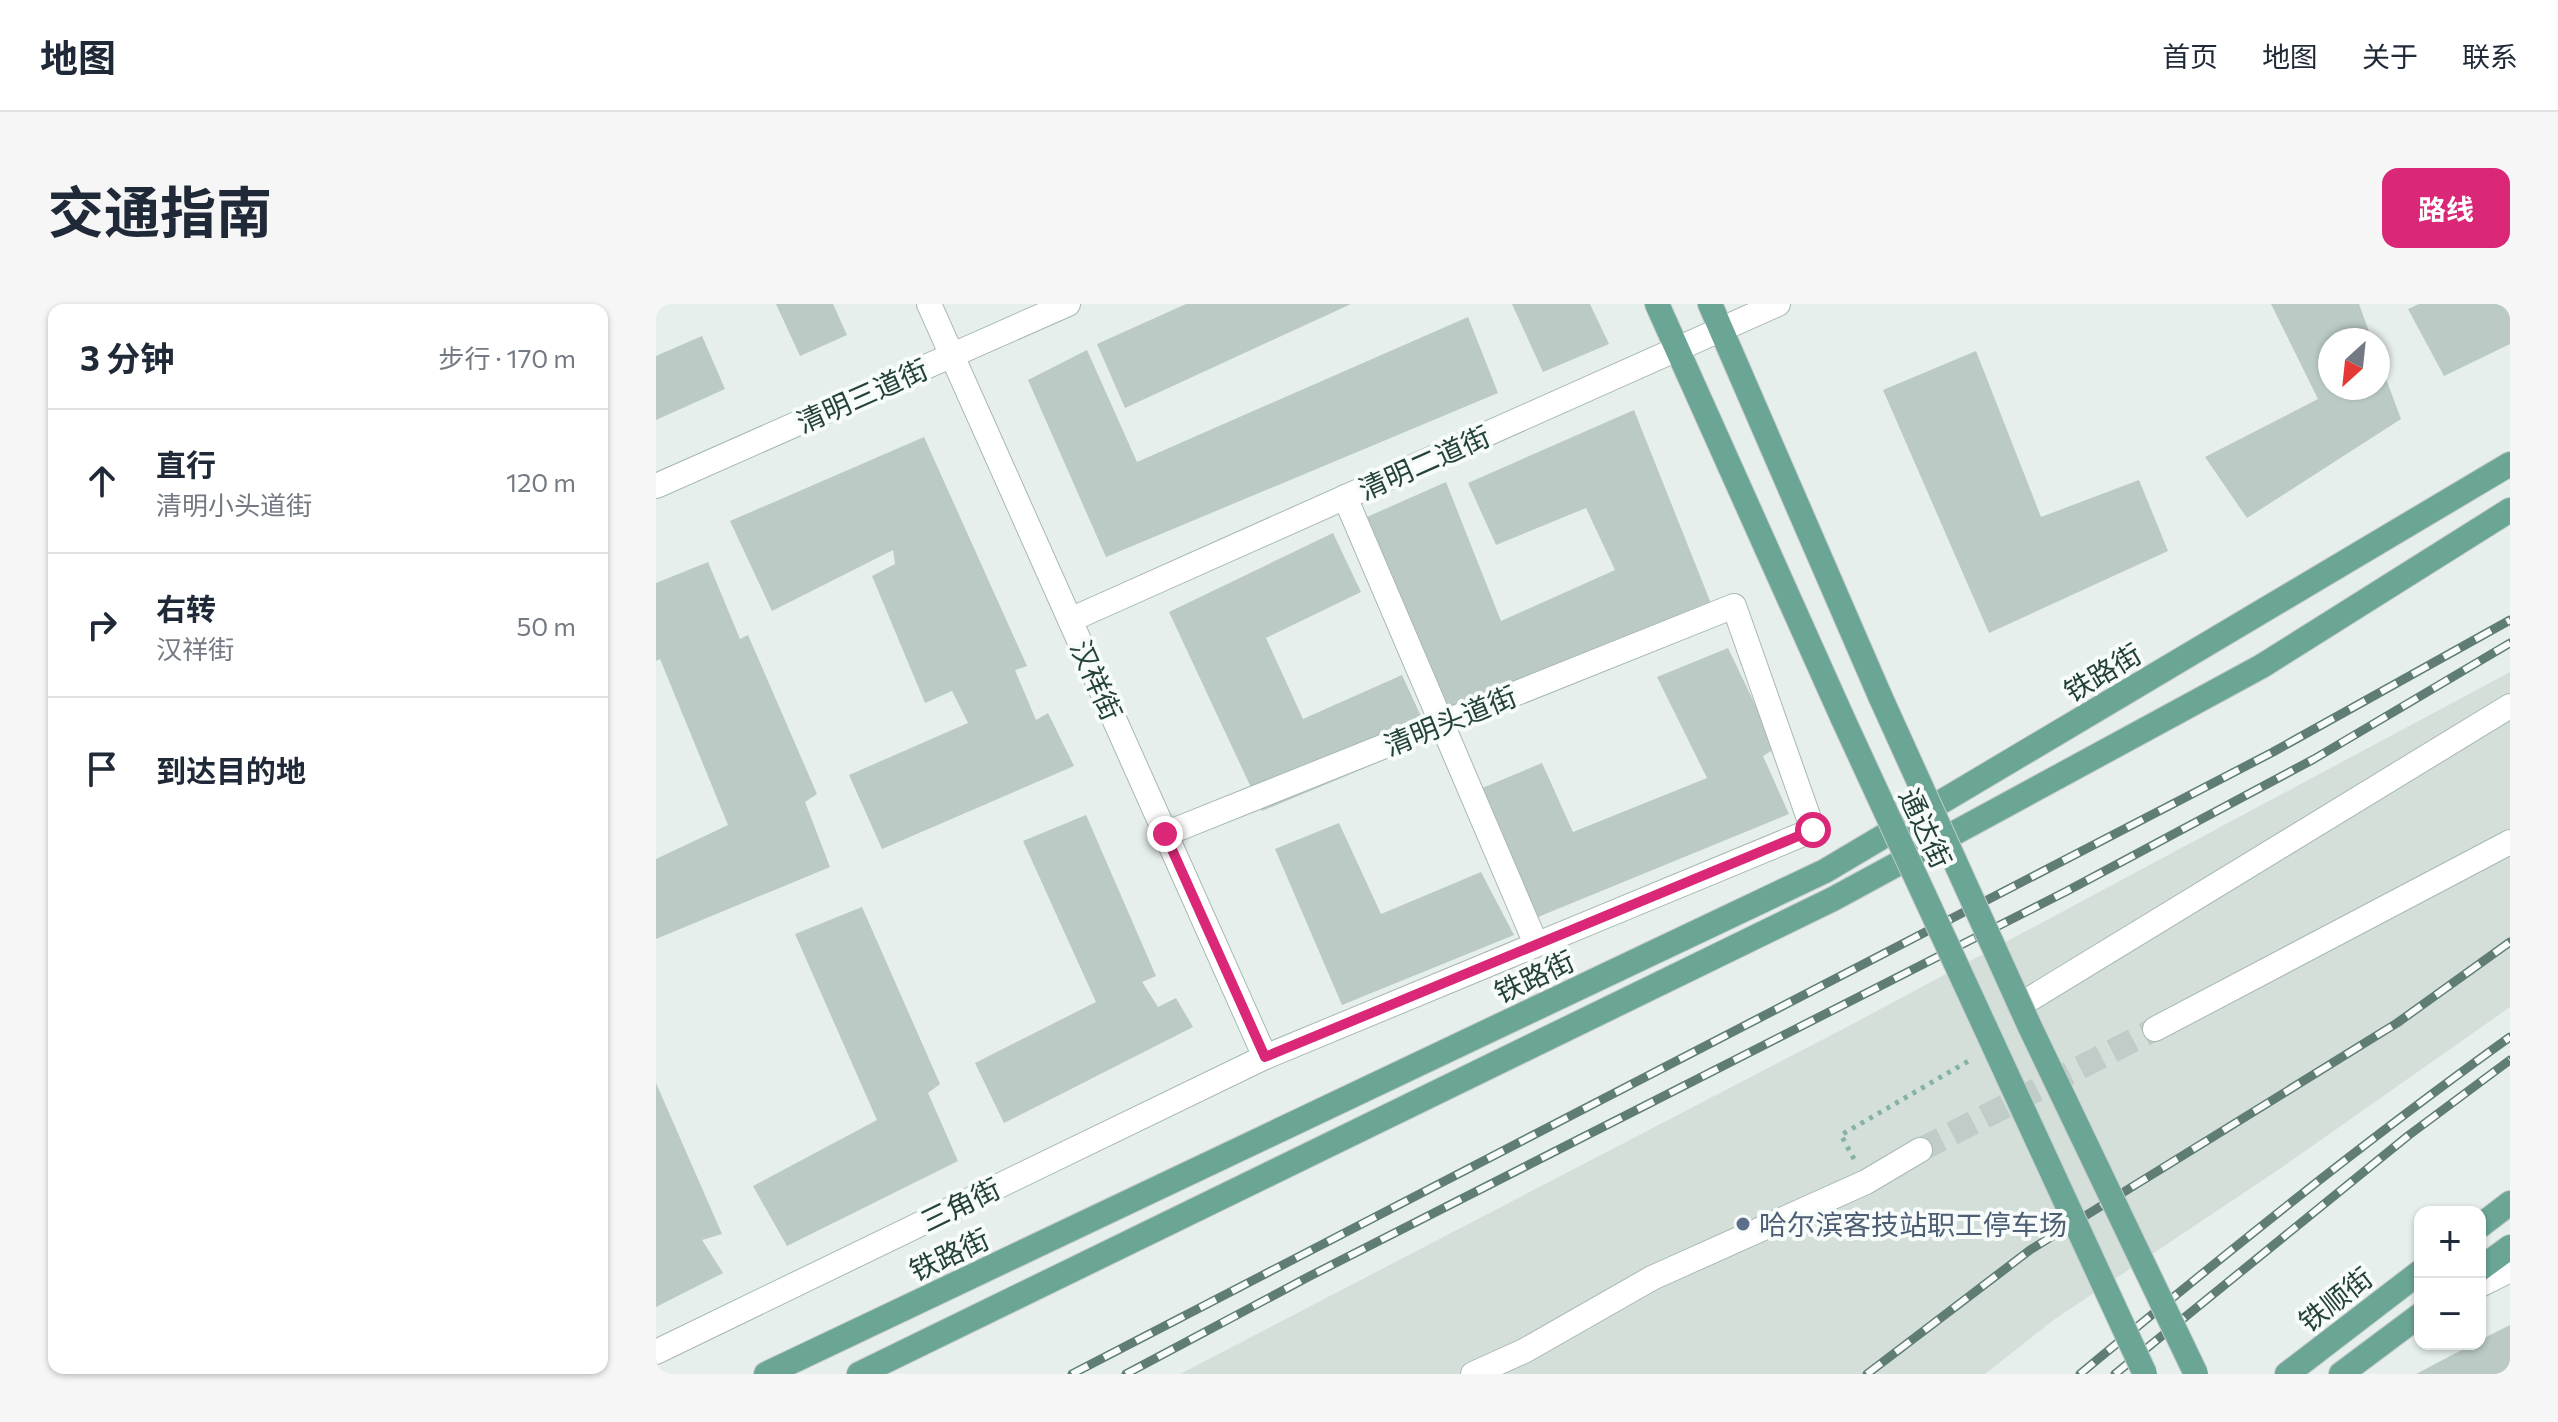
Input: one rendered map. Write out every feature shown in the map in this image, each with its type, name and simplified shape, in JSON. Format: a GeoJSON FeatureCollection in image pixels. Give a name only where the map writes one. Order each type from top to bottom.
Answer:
{"type":"FeatureCollection","features":[{"type":"Feature","properties":{"kind":"main road","name":"通达街"},"geometry":{"type":"LineString","coordinates":[[1657,304],[1843,719],[2145,1374]]}},
{"type":"Feature","properties":{"kind":"main road"},"geometry":{"type":"LineString","coordinates":[[1710,304],[1880,696],[2020,1005],[2196,1374]]}},
{"type":"Feature","properties":{"kind":"main road","name":"铁路街"},"geometry":{"type":"LineString","coordinates":[[766,1374],[1825,871],[2510,464]]}},
{"type":"Feature","properties":{"kind":"main road"},"geometry":{"type":"LineString","coordinates":[[859,1374],[1833,899],[2262,666],[2510,510]]}},
{"type":"Feature","properties":{"kind":"main road"},"geometry":{"type":"LineString","coordinates":[[2486,1221],[2510,1203]]}},
{"type":"Feature","properties":{"kind":"main road"},"geometry":{"type":"LineString","coordinates":[[2486,1265],[2510,1247]]}},
{"type":"Feature","properties":{"kind":"main road","name":"铁顺街"},"geometry":{"type":"LineString","coordinates":[[2287,1374],[2414,1277]]}},
{"type":"Feature","properties":{"kind":"main road"},"geometry":{"type":"LineString","coordinates":[[2341,1374],[2414,1319]]}},
{"type":"Feature","properties":{"kind":"street","name":"汉祥街"},"geometry":{"type":"LineString","coordinates":[[929,304],[1265,1057]]}},
{"type":"Feature","properties":{"kind":"street","name":"清明三道街"},"geometry":{"type":"LineString","coordinates":[[656,486],[1068,304]]}},
{"type":"Feature","properties":{"kind":"street","name":"清明二道街"},"geometry":{"type":"LineString","coordinates":[[1070,620],[1778,304]]}},
{"type":"Feature","properties":{"kind":"street"},"geometry":{"type":"LineString","coordinates":[[1345,497],[1536,944]]}},
{"type":"Feature","properties":{"kind":"street","name":"清明头道街"},"geometry":{"type":"LineString","coordinates":[[1165,834],[1734,606],[1813,830]]}},
{"type":"Feature","properties":{"kind":"street"},"geometry":{"type":"LineString","coordinates":[[2020,1005],[2510,706]]}},
{"type":"Feature","properties":{"kind":"street","name":"三角街"},"geometry":{"type":"LineString","coordinates":[[656,1352],[1265,1057],[1813,830]]}},
{"type":"Feature","properties":{"kind":"street"},"geometry":{"type":"LineString","coordinates":[[2155,1029],[2510,842]]}},
{"type":"Feature","properties":{"kind":"street"},"geometry":{"type":"LineString","coordinates":[[1473,1374],[1524,1351],[1652,1278],[1866,1182],[1920,1150]]}},
{"type":"Feature","properties":{"kind":"street"},"geometry":{"type":"LineString","coordinates":[[2486,1282],[2510,1270]]}},
{"type":"Feature","properties":{"kind":"path"},"geometry":{"type":"LineString","coordinates":[[1866,1182],[1841,1135],[1993,1047]]}},
{"type":"Feature","properties":{"kind":"shaded area"},"geometry":{"type":"Polygon","coordinates":[[[2510,672],[2510,1007],[2284,1166],[2055,1319],[1985,1374],[1180,1374],[1845,1028],[2510,672]]]}},
{"type":"Feature","properties":{"kind":"building"},"geometry":{"type":"Polygon","coordinates":[[[776,304],[833,304],[847,335],[800,356],[776,304]]]}},
{"type":"Feature","properties":{"kind":"building"},"geometry":{"type":"Polygon","coordinates":[[[1186,304],[1351,304],[1125,408],[1097,344],[1186,304]]]}},
{"type":"Feature","properties":{"kind":"building"},"geometry":{"type":"Polygon","coordinates":[[[1512,304],[1590,304],[1609,344],[1543,372],[1512,304]]]}},
{"type":"Feature","properties":{"kind":"building"},"geometry":{"type":"Polygon","coordinates":[[[2271,304],[2359,304],[2368,328],[2318,328],[2318,399],[2271,304]]]}},
{"type":"Feature","properties":{"kind":"building"},"geometry":{"type":"Polygon","coordinates":[[[2419,304],[2510,304],[2510,344],[2444,376],[2408,309],[2419,304]]]}},
{"type":"Feature","properties":{"kind":"building"},"geometry":{"type":"Polygon","coordinates":[[[1468,317],[1498,393],[1106,557],[1028,380],[1087,350],[1137,462],[1468,317]]]}},
{"type":"Feature","properties":{"kind":"building"},"geometry":{"type":"Polygon","coordinates":[[[702,336],[725,389],[656,420],[656,356],[702,336]]]}},
{"type":"Feature","properties":{"kind":"building"},"geometry":{"type":"Polygon","coordinates":[[[1976,351],[2041,517],[2139,480],[2168,551],[1989,633],[1883,390],[1976,351]]]}},
{"type":"Feature","properties":{"kind":"building"},"geometry":{"type":"Polygon","coordinates":[[[2390,389],[2401,419],[2247,518],[2205,457],[2318,399],[2390,400],[2390,389]]]}},
{"type":"Feature","properties":{"kind":"building"},"geometry":{"type":"Polygon","coordinates":[[[1634,410],[1716,616],[1453,726],[1367,517],[1446,482],[1501,621],[1615,570],[1586,508],[1496,545],[1468,483],[1634,410]]]}},
{"type":"Feature","properties":{"kind":"building"},"geometry":{"type":"Polygon","coordinates":[[[924,437],[1027,666],[1015,670],[1036,720],[1048,713],[1074,766],[882,849],[849,775],[968,723],[952,691],[925,703],[872,576],[895,564],[893,550],[772,611],[730,521],[924,437]]]}},
{"type":"Feature","properties":{"kind":"building"},"geometry":{"type":"Polygon","coordinates":[[[1333,533],[1361,592],[1266,638],[1303,719],[1402,675],[1432,740],[1262,811],[1169,612],[1333,533]]]}},
{"type":"Feature","properties":{"kind":"building"},"geometry":{"type":"Polygon","coordinates":[[[708,562],[740,639],[748,635],[817,794],[805,802],[830,867],[656,939],[656,859],[728,825],[660,659],[656,661],[656,583],[708,562]]]}},
{"type":"Feature","properties":{"kind":"building"},"geometry":{"type":"Polygon","coordinates":[[[1728,648],[1776,748],[1763,756],[1789,814],[1538,917],[1480,789],[1542,763],[1573,832],[1707,778],[1657,677],[1728,648]]]}},
{"type":"Feature","properties":{"kind":"building"},"geometry":{"type":"Polygon","coordinates":[[[1086,815],[1156,976],[1142,982],[1158,1007],[1176,998],[1193,1027],[1004,1123],[975,1063],[1096,1002],[1023,841],[1086,815]]]}},
{"type":"Feature","properties":{"kind":"building"},"geometry":{"type":"Polygon","coordinates":[[[1339,823],[1381,914],[1481,872],[1514,935],[1342,1005],[1275,849],[1339,823]]]}},
{"type":"Feature","properties":{"kind":"building"},"geometry":{"type":"Polygon","coordinates":[[[862,907],[940,1084],[928,1093],[958,1161],[787,1246],[753,1186],[877,1120],[795,934],[862,907]]]}},
{"type":"Feature","properties":{"kind":"building"},"geometry":{"type":"Polygon","coordinates":[[[656,1083],[722,1234],[702,1240],[723,1273],[656,1307],[656,1083]]]}},
{"type":"Feature","properties":{"kind":"building"},"geometry":{"type":"Polygon","coordinates":[[[2510,1325],[2510,1374],[2416,1374],[2462,1350],[2486,1350],[2486,1337],[2510,1325]]]}},
{"type":"Feature","properties":{"kind":"tunnel"},"geometry":{"type":"LineString","coordinates":[[1920,1150],[2155,1029]]}},
{"type":"Feature","properties":{"kind":"railway"},"geometry":{"type":"LineString","coordinates":[[1072,1374],[2273,752],[2510,620]]}},
{"type":"Feature","properties":{"kind":"railway"},"geometry":{"type":"LineString","coordinates":[[1126,1374],[1310,1276],[2067,891],[2314,759],[2510,643]]}},
{"type":"Feature","properties":{"kind":"railway"},"geometry":{"type":"LineString","coordinates":[[1867,1374],[2030,1250],[2397,1023],[2510,942]]}},
{"type":"Feature","properties":{"kind":"railway"},"geometry":{"type":"LineString","coordinates":[[2080,1374],[2292,1202],[2510,1037]]}},
{"type":"Feature","properties":{"kind":"railway"},"geometry":{"type":"LineString","coordinates":[[2115,1374],[2409,1135],[2510,1060]]}},
{"type":"Feature","properties":{"kind":"place","name":"哈尔滨客技站职工停车场"},"geometry":{"type":"Point","coordinates":[1743,1224]}},
{"type":"Feature","properties":{"kind":"route"},"geometry":{"type":"LineString","coordinates":[[1165,834],[1265,1057],[1813,830]]}}]}
